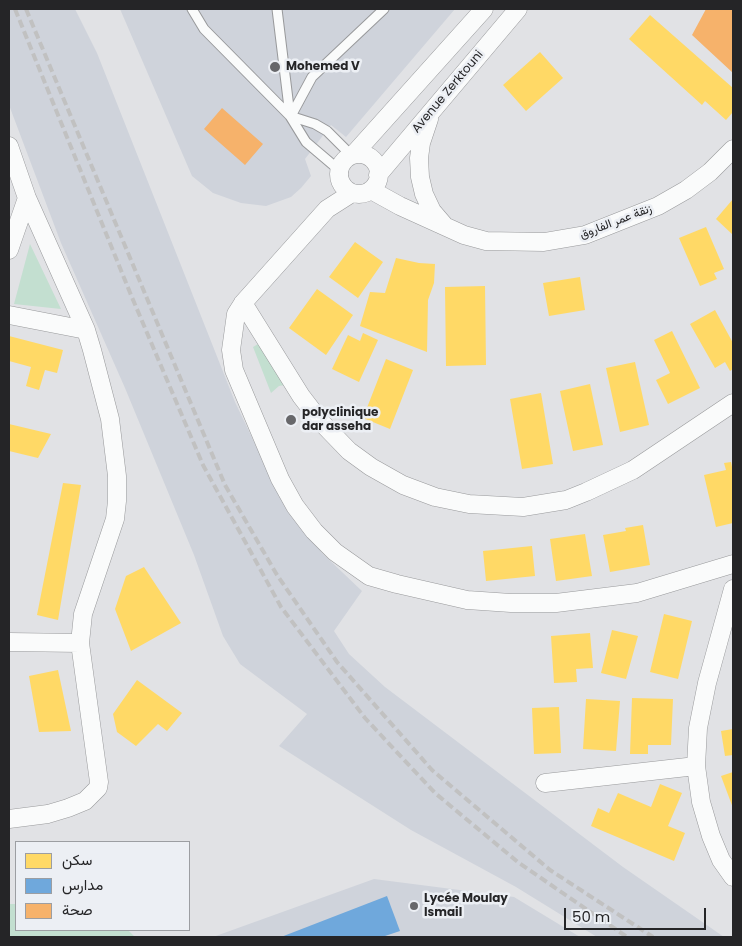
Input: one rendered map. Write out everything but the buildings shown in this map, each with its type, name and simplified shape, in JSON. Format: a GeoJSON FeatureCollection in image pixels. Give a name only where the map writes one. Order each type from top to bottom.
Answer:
{"type":"FeatureCollection","features":[{"type":"Feature","properties":{"kind":"street"},"geometry":{"type":"LineString","coordinates":[[484,9],[352,156],[344,161],[344,182],[327,209],[236,314],[232,330],[231,350],[234,370],[280,479],[294,506],[314,531],[335,552],[368,576],[431,593],[467,600],[556,603],[638,593],[733,564]]}},
{"type":"Feature","properties":{"kind":"street","name":"Avenue Zerktouni"},"geometry":{"type":"LineString","coordinates":[[375,182],[434,108],[518,9]]}},
{"type":"Feature","properties":{"kind":"street"},"geometry":{"type":"LineString","coordinates":[[434,108],[421,143],[419,158],[420,177],[428,202],[446,227]]}},
{"type":"Feature","properties":{"kind":"street"},"geometry":{"type":"LineString","coordinates":[[9,146],[27,198],[86,330],[110,419],[117,501],[110,533],[83,614],[80,643],[99,782],[98,788],[85,801],[68,808],[48,814],[9,819]]}},
{"type":"Feature","properties":{"kind":"street","name":"زنقة عمر الفاروق"},"geometry":{"type":"LineString","coordinates":[[375,182],[400,206],[446,227],[486,241],[544,242],[585,235],[658,206],[686,190],[710,172],[733,149]]}},
{"type":"Feature","properties":{"kind":"street"},"geometry":{"type":"LineString","coordinates":[[344,182],[359,194],[375,182],[375,163],[365,156],[352,156]]}},
{"type":"Feature","properties":{"kind":"street"},"geometry":{"type":"LineString","coordinates":[[9,250],[27,198]]}},
{"type":"Feature","properties":{"kind":"street"},"geometry":{"type":"LineString","coordinates":[[244,303],[301,396],[321,422],[349,451],[371,467],[403,485],[435,497],[468,504],[523,507],[566,500],[633,470],[733,403]]}},
{"type":"Feature","properties":{"kind":"street"},"geometry":{"type":"LineString","coordinates":[[9,316],[86,330]]}},
{"type":"Feature","properties":{"kind":"street"},"geometry":{"type":"LineString","coordinates":[[733,589],[707,683],[698,728],[696,766],[702,802],[711,836],[721,860],[733,877]]}},
{"type":"Feature","properties":{"kind":"street"},"geometry":{"type":"LineString","coordinates":[[9,642],[80,643]]}},
{"type":"Feature","properties":{"kind":"street"},"geometry":{"type":"LineString","coordinates":[[546,783],[696,766]]}},
{"type":"Feature","properties":{"kind":"lane"},"geometry":{"type":"LineString","coordinates":[[192,9],[204,29],[290,116],[306,142],[344,182]]}},
{"type":"Feature","properties":{"kind":"lane"},"geometry":{"type":"LineString","coordinates":[[277,9],[290,116]]}},
{"type":"Feature","properties":{"kind":"lane"},"geometry":{"type":"LineString","coordinates":[[290,116],[312,77],[384,9]]}},
{"type":"Feature","properties":{"kind":"lane"},"geometry":{"type":"LineString","coordinates":[[290,116],[316,124],[327,131],[352,156]]}},
{"type":"Feature","properties":{"kind":"shaded area"},"geometry":{"type":"Polygon","coordinates":[[[9,9],[75,9],[97,53],[235,402],[279,494],[322,553],[362,591],[334,631],[349,654],[385,687],[623,867],[724,937],[597,937],[516,887],[411,830],[279,746],[307,714],[240,664],[223,636],[194,555],[125,388],[61,243],[9,105],[9,9]]]}},
{"type":"Feature","properties":{"kind":"shaded area","name":"Mohemed V"},"geometry":{"type":"Polygon","coordinates":[[[120,9],[455,9],[346,137],[331,125],[305,159],[311,176],[301,188],[291,197],[266,206],[241,203],[213,193],[192,176],[120,9]]]}},
{"type":"Feature","properties":{"kind":"shaded area","name":"Lycée Moulay Ismail"},"geometry":{"type":"Polygon","coordinates":[[[374,879],[514,897],[580,937],[213,937],[374,879]]]}},
{"type":"Feature","properties":{"kind":"green space"},"geometry":{"type":"Polygon","coordinates":[[[30,244],[61,309],[14,304],[30,244]]]}},
{"type":"Feature","properties":{"kind":"green space"},"geometry":{"type":"Polygon","coordinates":[[[258,344],[285,385],[279,386],[271,393],[253,347],[258,344]]]}},
{"type":"Feature","properties":{"kind":"green space"},"geometry":{"type":"Polygon","coordinates":[[[9,904],[15,904],[15,931],[129,931],[135,937],[9,937],[9,904]]]}},
{"type":"Feature","properties":{"kind":"railway"},"geometry":{"type":"LineString","coordinates":[[15,9],[131,295],[203,465],[281,607],[365,718],[435,793],[519,863],[627,937]]}},
{"type":"Feature","properties":{"kind":"railway"},"geometry":{"type":"LineString","coordinates":[[26,9],[225,485],[277,575],[337,662],[432,770],[550,870],[653,937]]}},
{"type":"Feature","properties":{"kind":"place","name":"Mohemed V"},"geometry":{"type":"Point","coordinates":[275,67]}},
{"type":"Feature","properties":{"kind":"place","name":"polyclinique dar asseha"},"geometry":{"type":"Point","coordinates":[291,420]}},
{"type":"Feature","properties":{"kind":"place","name":"Lycée Moulay Ismail"},"geometry":{"type":"Point","coordinates":[414,906]}}]}
